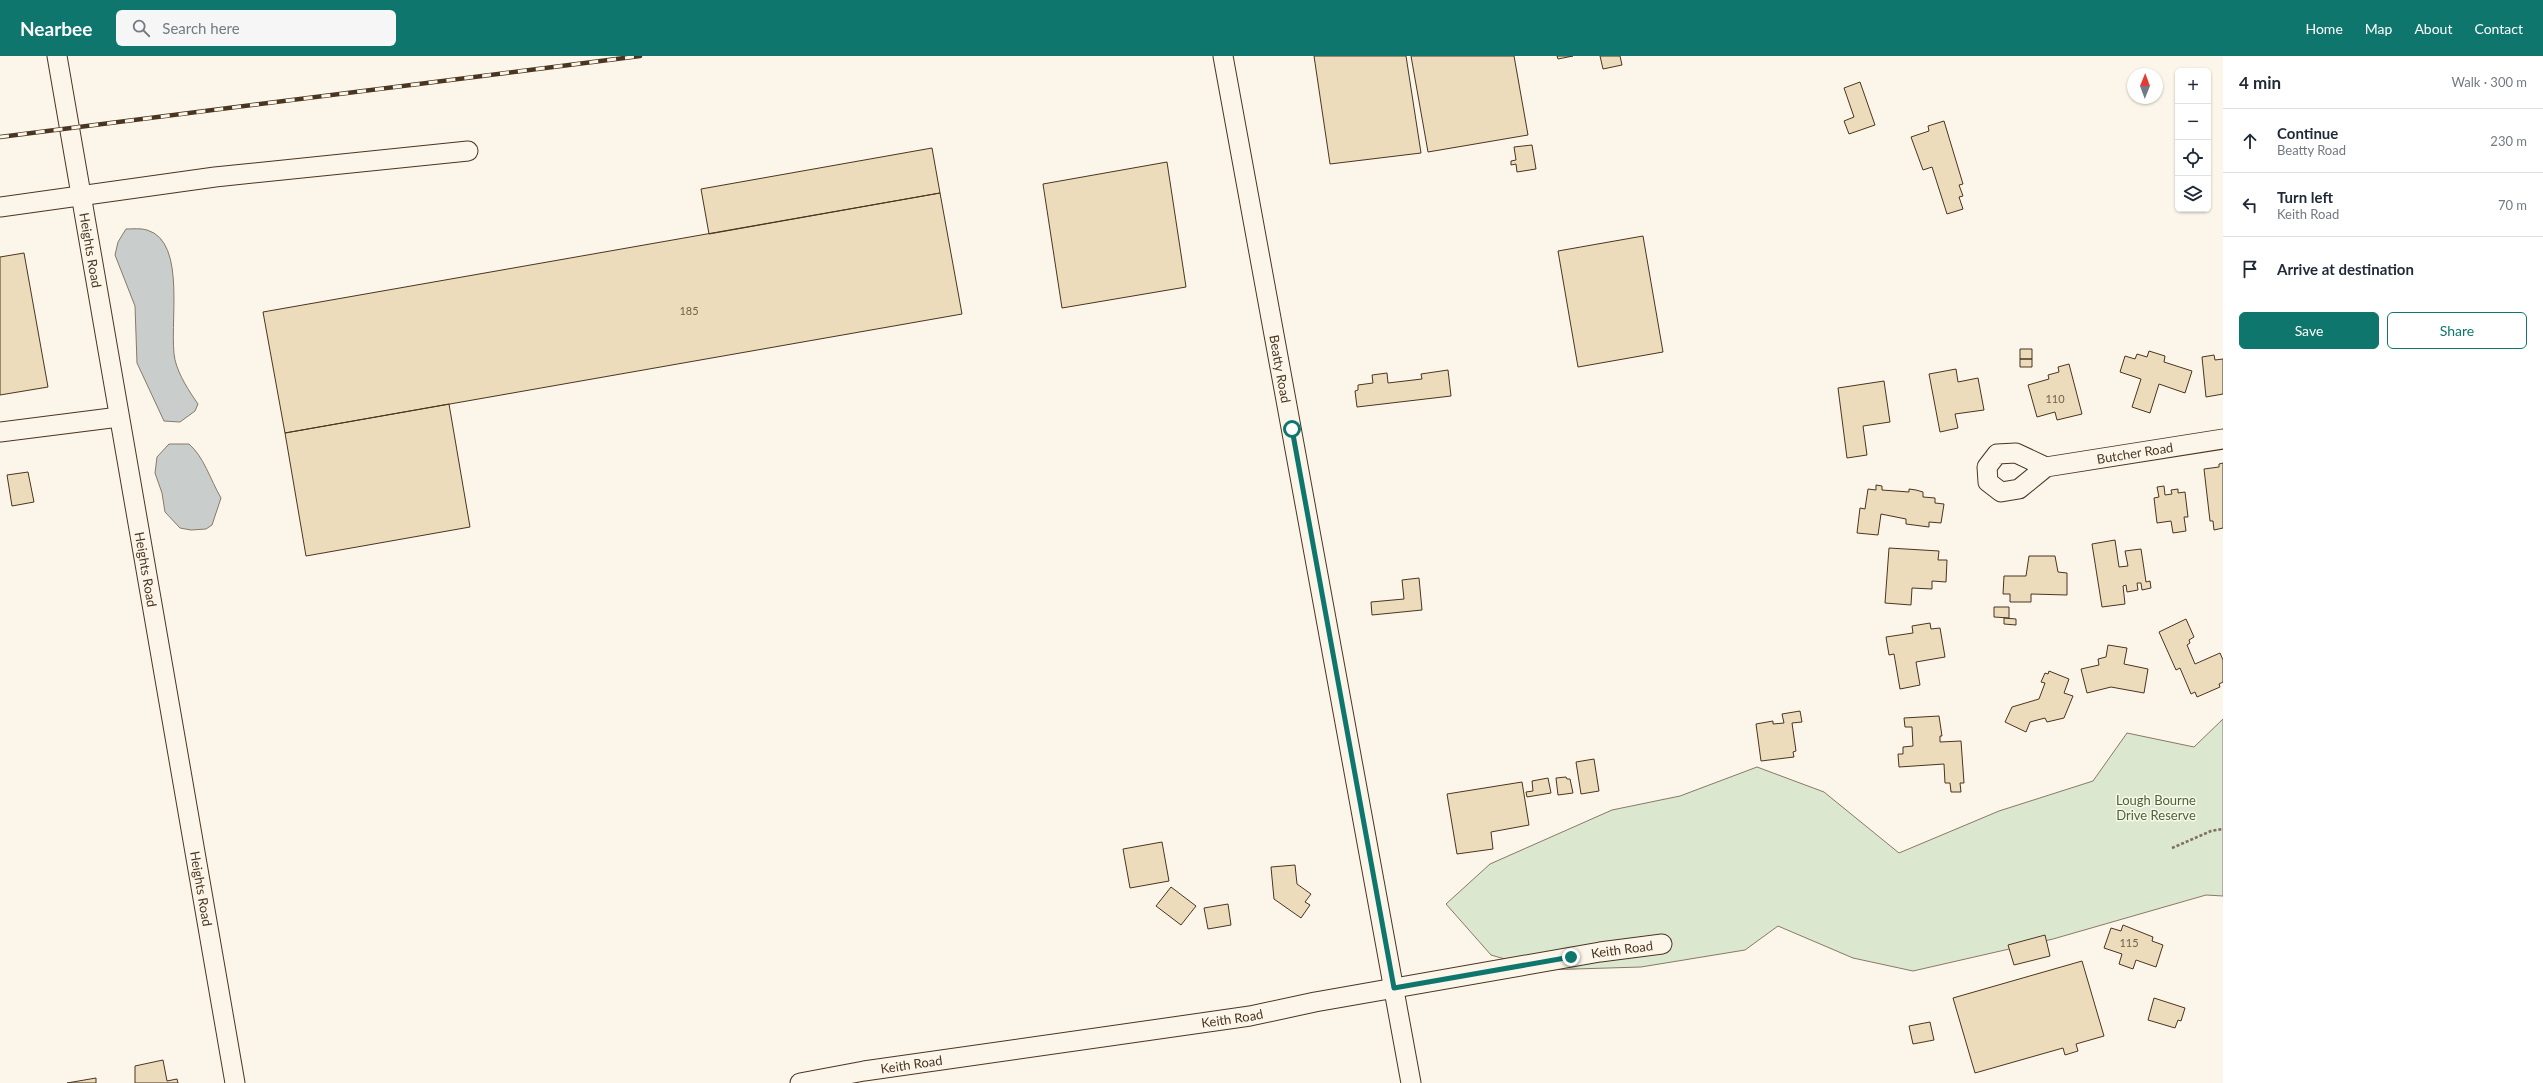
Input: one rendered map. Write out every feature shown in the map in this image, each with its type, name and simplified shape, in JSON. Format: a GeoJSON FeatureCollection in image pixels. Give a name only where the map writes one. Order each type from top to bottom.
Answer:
{"type":"FeatureCollection","features":[{"type":"Feature","properties":{"kind":"street","name":"Heights Road"},"geometry":{"type":"LineString","coordinates":[[57,56],[235,1083]]}},
{"type":"Feature","properties":{"kind":"street","name":"Beatty Road"},"geometry":{"type":"LineString","coordinates":[[1223,56],[1412,1083]]}},
{"type":"Feature","properties":{"kind":"street"},"geometry":{"type":"LineString","coordinates":[[0,207],[82,197],[215,177],[468,151]]}},
{"type":"Feature","properties":{"kind":"street"},"geometry":{"type":"LineString","coordinates":[[0,432],[119,417]]}},
{"type":"Feature","properties":{"kind":"street","name":"Butcher Road"},"geometry":{"type":"LineString","coordinates":[[2046,467],[2223,439]]}},
{"type":"Feature","properties":{"kind":"street","name":"Keith Road"},"geometry":{"type":"LineString","coordinates":[[800,1083],[864,1071],[1250,1016],[1315,1002],[1600,952],[1662,944]]}},
{"type":"Feature","properties":{"kind":"path"},"geometry":{"type":"LineString","coordinates":[[2172,848],[2211,831],[2223,829]]}},
{"type":"Feature","properties":{"kind":"green space","name":"Lough Bourne Drive Reserve"},"geometry":{"type":"Polygon","coordinates":[[[2223,719],[2223,896],[2206,895],[2053,939],[1913,971],[1853,958],[1778,926],[1745,950],[1641,967],[1542,970],[1491,955],[1446,904],[1490,864],[1612,810],[1680,796],[1757,767],[1824,792],[1899,853],[1999,811],[2093,781],[2127,733],[2194,747],[2223,719]]]}},
{"type":"Feature","properties":{"kind":"shaded area"},"geometry":{"type":"Polygon","coordinates":[[[126,229],[147,230],[160,238],[168,251],[174,287],[173,345],[175,360],[182,378],[198,404],[195,411],[180,422],[164,421],[137,363],[135,306],[115,255],[118,242],[126,229]]]}},
{"type":"Feature","properties":{"kind":"shaded area"},"geometry":{"type":"Polygon","coordinates":[[[169,444],[189,444],[194,449],[203,462],[221,498],[212,525],[206,529],[191,530],[180,528],[165,512],[162,493],[155,473],[157,457],[169,444]]]}},
{"type":"Feature","properties":{"kind":"building"},"geometry":{"type":"Polygon","coordinates":[[[1314,56],[1406,56],[1421,153],[1330,164],[1314,56]]]}},
{"type":"Feature","properties":{"kind":"building"},"geometry":{"type":"Polygon","coordinates":[[[1411,56],[1514,56],[1528,135],[1428,152],[1411,56]]]}},
{"type":"Feature","properties":{"kind":"building"},"geometry":{"type":"Polygon","coordinates":[[[1557,56],[1573,56],[1558,59],[1557,56]]]}},
{"type":"Feature","properties":{"kind":"building"},"geometry":{"type":"Polygon","coordinates":[[[1600,56],[1620,56],[1622,65],[1603,69],[1600,56]]]}},
{"type":"Feature","properties":{"kind":"building"},"geometry":{"type":"Polygon","coordinates":[[[1860,82],[1875,125],[1849,134],[1844,121],[1854,117],[1844,88],[1860,82]]]}},
{"type":"Feature","properties":{"kind":"building"},"geometry":{"type":"Polygon","coordinates":[[[1944,121],[1963,184],[1959,185],[1963,196],[1959,197],[1963,209],[1947,214],[1932,167],[1923,170],[1911,137],[1929,131],[1928,126],[1944,121]]]}},
{"type":"Feature","properties":{"kind":"building"},"geometry":{"type":"Polygon","coordinates":[[[1532,145],[1536,169],[1517,172],[1516,164],[1511,165],[1511,161],[1516,160],[1514,147],[1532,145]]]}},
{"type":"Feature","properties":{"kind":"building"},"geometry":{"type":"Polygon","coordinates":[[[932,148],[940,193],[709,234],[701,189],[932,148]]]}},
{"type":"Feature","properties":{"kind":"building"},"geometry":{"type":"Polygon","coordinates":[[[1167,162],[1186,287],[1062,308],[1043,184],[1167,162]]]}},
{"type":"Feature","properties":{"kind":"building"},"geometry":{"type":"Polygon","coordinates":[[[940,193],[962,314],[285,433],[263,312],[940,193]]]}},
{"type":"Feature","properties":{"kind":"building"},"geometry":{"type":"Polygon","coordinates":[[[1643,236],[1663,352],[1578,367],[1558,251],[1643,236]]]}},
{"type":"Feature","properties":{"kind":"building"},"geometry":{"type":"Polygon","coordinates":[[[24,253],[48,387],[0,395],[0,257],[24,253]]]}},
{"type":"Feature","properties":{"kind":"building"},"geometry":{"type":"Polygon","coordinates":[[[2020,349],[2032,349],[2032,359],[2020,359],[2020,349]]]}},
{"type":"Feature","properties":{"kind":"building"},"geometry":{"type":"Polygon","coordinates":[[[2149,351],[2165,356],[2164,362],[2192,371],[2185,393],[2159,384],[2150,413],[2132,407],[2141,379],[2120,372],[2125,356],[2135,359],[2137,354],[2147,357],[2149,351]]]}},
{"type":"Feature","properties":{"kind":"building"},"geometry":{"type":"Polygon","coordinates":[[[2214,355],[2215,360],[2223,359],[2223,394],[2206,397],[2202,357],[2214,355]]]}},
{"type":"Feature","properties":{"kind":"building"},"geometry":{"type":"Polygon","coordinates":[[[2020,359],[2032,359],[2032,367],[2020,367],[2020,359]]]}},
{"type":"Feature","properties":{"kind":"building"},"geometry":{"type":"Polygon","coordinates":[[[2069,364],[2082,414],[2057,420],[2055,412],[2037,417],[2028,385],[2049,379],[2048,375],[2059,372],[2058,367],[2069,364]]]}},
{"type":"Feature","properties":{"kind":"building"},"geometry":{"type":"Polygon","coordinates":[[[1956,369],[1958,382],[1978,378],[1984,410],[1955,414],[1958,428],[1940,432],[1929,374],[1956,369]]]}},
{"type":"Feature","properties":{"kind":"building"},"geometry":{"type":"Polygon","coordinates":[[[1448,370],[1451,396],[1357,407],[1355,391],[1358,390],[1358,385],[1373,383],[1372,375],[1387,373],[1388,383],[1422,379],[1421,374],[1448,370]]]}},
{"type":"Feature","properties":{"kind":"building"},"geometry":{"type":"Polygon","coordinates":[[[1884,381],[1890,422],[1863,426],[1867,455],[1847,458],[1838,388],[1884,381]]]}},
{"type":"Feature","properties":{"kind":"building"},"geometry":{"type":"Polygon","coordinates":[[[449,404],[470,527],[306,556],[285,433],[449,404]]]}},
{"type":"Feature","properties":{"kind":"building"},"geometry":{"type":"Polygon","coordinates":[[[2223,463],[2223,528],[2214,530],[2213,521],[2210,521],[2204,469],[2219,467],[2219,464],[2223,463]]]}},
{"type":"Feature","properties":{"kind":"building"},"geometry":{"type":"Polygon","coordinates":[[[28,472],[34,502],[12,506],[7,475],[28,472]]]}},
{"type":"Feature","properties":{"kind":"building"},"geometry":{"type":"Polygon","coordinates":[[[1876,485],[1882,486],[1882,490],[1909,492],[1909,489],[1916,490],[1923,492],[1923,497],[1935,498],[1935,503],[1944,504],[1941,523],[1929,522],[1929,527],[1906,524],[1906,519],[1881,514],[1878,535],[1857,533],[1860,508],[1865,509],[1868,489],[1876,490],[1876,485]]]}},
{"type":"Feature","properties":{"kind":"building"},"geometry":{"type":"Polygon","coordinates":[[[2164,486],[2165,495],[2172,494],[2171,490],[2178,489],[2178,493],[2185,492],[2188,517],[2184,517],[2186,531],[2173,533],[2171,521],[2157,523],[2154,498],[2159,497],[2157,487],[2164,486]]]}},
{"type":"Feature","properties":{"kind":"building"},"geometry":{"type":"Polygon","coordinates":[[[2115,540],[2119,567],[2128,566],[2125,551],[2141,549],[2146,582],[2150,581],[2151,588],[2142,590],[2141,583],[2137,583],[2138,590],[2127,592],[2126,585],[2123,586],[2125,604],[2102,607],[2092,544],[2115,540]]]}},
{"type":"Feature","properties":{"kind":"building"},"geometry":{"type":"Polygon","coordinates":[[[1889,548],[1939,551],[1938,560],[1947,560],[1946,582],[1932,581],[1932,589],[1912,588],[1911,605],[1885,603],[1889,548]]]}},
{"type":"Feature","properties":{"kind":"building"},"geometry":{"type":"Polygon","coordinates":[[[2029,556],[2055,556],[2058,572],[2067,573],[2067,595],[2031,594],[2031,602],[2010,602],[2010,594],[2003,594],[2004,576],[2026,576],[2029,556]]]}},
{"type":"Feature","properties":{"kind":"building"},"geometry":{"type":"Polygon","coordinates":[[[1419,578],[1422,610],[1372,615],[1371,602],[1404,599],[1402,580],[1419,578]]]}},
{"type":"Feature","properties":{"kind":"building"},"geometry":{"type":"Polygon","coordinates":[[[1994,607],[2009,607],[2009,618],[1994,617],[1994,607]]]}},
{"type":"Feature","properties":{"kind":"building"},"geometry":{"type":"Polygon","coordinates":[[[2004,618],[2016,619],[2016,625],[2004,624],[2004,618]]]}},
{"type":"Feature","properties":{"kind":"building"},"geometry":{"type":"Polygon","coordinates":[[[2186,619],[2194,637],[2189,640],[2190,643],[2187,645],[2195,664],[2220,653],[2223,660],[2223,682],[2219,684],[2220,687],[2197,697],[2195,692],[2191,694],[2180,668],[2176,670],[2159,632],[2186,619]]]}},
{"type":"Feature","properties":{"kind":"building"},"geometry":{"type":"Polygon","coordinates":[[[1930,623],[1931,629],[1940,628],[1945,657],[1916,662],[1920,685],[1900,689],[1894,654],[1889,655],[1886,637],[1913,633],[1912,626],[1930,623]]]}},
{"type":"Feature","properties":{"kind":"building"},"geometry":{"type":"Polygon","coordinates":[[[2108,645],[2127,648],[2124,664],[2148,669],[2144,693],[2111,687],[2087,693],[2081,669],[2099,665],[2098,659],[2106,657],[2108,645]]]}},
{"type":"Feature","properties":{"kind":"building"},"geometry":{"type":"Polygon","coordinates":[[[2049,671],[2069,679],[2064,693],[2073,696],[2064,718],[2047,722],[2045,718],[2030,722],[2026,732],[2005,722],[2012,707],[2039,699],[2045,683],[2041,682],[2045,673],[2048,674],[2049,671]]]}},
{"type":"Feature","properties":{"kind":"building"},"geometry":{"type":"Polygon","coordinates":[[[1800,711],[1802,722],[1792,723],[1796,751],[1793,752],[1794,757],[1761,761],[1756,724],[1773,721],[1773,724],[1784,723],[1782,714],[1800,711]]]}},
{"type":"Feature","properties":{"kind":"building"},"geometry":{"type":"Polygon","coordinates":[[[1939,716],[1942,736],[1940,736],[1940,742],[1961,741],[1964,783],[1960,783],[1961,792],[1951,792],[1950,783],[1945,783],[1944,764],[1899,767],[1898,754],[1903,754],[1903,747],[1913,746],[1912,727],[1905,727],[1904,718],[1939,716]]]}},
{"type":"Feature","properties":{"kind":"building"},"geometry":{"type":"Polygon","coordinates":[[[1594,759],[1599,791],[1581,794],[1576,762],[1594,759]]]}},
{"type":"Feature","properties":{"kind":"building"},"geometry":{"type":"Polygon","coordinates":[[[1566,777],[1567,779],[1570,779],[1573,793],[1558,795],[1556,778],[1566,777]]]}},
{"type":"Feature","properties":{"kind":"building"},"geometry":{"type":"Polygon","coordinates":[[[1548,778],[1551,793],[1527,797],[1526,792],[1533,791],[1532,781],[1548,778]]]}},
{"type":"Feature","properties":{"kind":"building"},"geometry":{"type":"Polygon","coordinates":[[[1522,782],[1529,825],[1491,832],[1493,849],[1457,854],[1447,794],[1522,782]]]}},
{"type":"Feature","properties":{"kind":"building"},"geometry":{"type":"Polygon","coordinates":[[[1162,842],[1169,881],[1130,888],[1123,849],[1162,842]]]}},
{"type":"Feature","properties":{"kind":"building"},"geometry":{"type":"Polygon","coordinates":[[[1295,865],[1297,884],[1311,894],[1305,902],[1310,905],[1301,918],[1274,899],[1271,867],[1295,865]]]}},
{"type":"Feature","properties":{"kind":"building"},"geometry":{"type":"Polygon","coordinates":[[[1171,887],[1196,906],[1181,925],[1156,906],[1171,887]]]}},
{"type":"Feature","properties":{"kind":"building"},"geometry":{"type":"Polygon","coordinates":[[[1228,904],[1231,925],[1208,929],[1204,908],[1228,904]]]}},
{"type":"Feature","properties":{"kind":"building"},"geometry":{"type":"Polygon","coordinates":[[[2123,925],[2153,937],[2152,941],[2163,945],[2156,967],[2136,960],[2133,969],[2119,964],[2122,954],[2104,948],[2111,928],[2121,931],[2123,925]]]}},
{"type":"Feature","properties":{"kind":"building"},"geometry":{"type":"Polygon","coordinates":[[[2045,935],[2050,956],[2014,965],[2008,945],[2045,935]]]}},
{"type":"Feature","properties":{"kind":"building"},"geometry":{"type":"Polygon","coordinates":[[[2082,961],[2104,1036],[2076,1044],[2078,1051],[2065,1055],[2063,1048],[1975,1073],[1953,998],[2082,961]]]}},
{"type":"Feature","properties":{"kind":"building"},"geometry":{"type":"Polygon","coordinates":[[[2154,998],[2185,1008],[2181,1021],[2178,1020],[2175,1028],[2148,1020],[2154,998]]]}},
{"type":"Feature","properties":{"kind":"building"},"geometry":{"type":"Polygon","coordinates":[[[1930,1022],[1934,1040],[1913,1044],[1909,1026],[1930,1022]]]}},
{"type":"Feature","properties":{"kind":"building"},"geometry":{"type":"Polygon","coordinates":[[[163,1060],[167,1081],[177,1079],[178,1083],[135,1083],[135,1066],[163,1060]]]}},
{"type":"Feature","properties":{"kind":"building"},"geometry":{"type":"Polygon","coordinates":[[[96,1078],[96,1083],[67,1083],[96,1078]]]}},
{"type":"Feature","properties":{"kind":"railway"},"geometry":{"type":"LineString","coordinates":[[0,137],[640,56]]}},
{"type":"Feature","properties":{"kind":"route"},"geometry":{"type":"LineString","coordinates":[[1292,429],[1394,988],[1571,957]]}}]}
